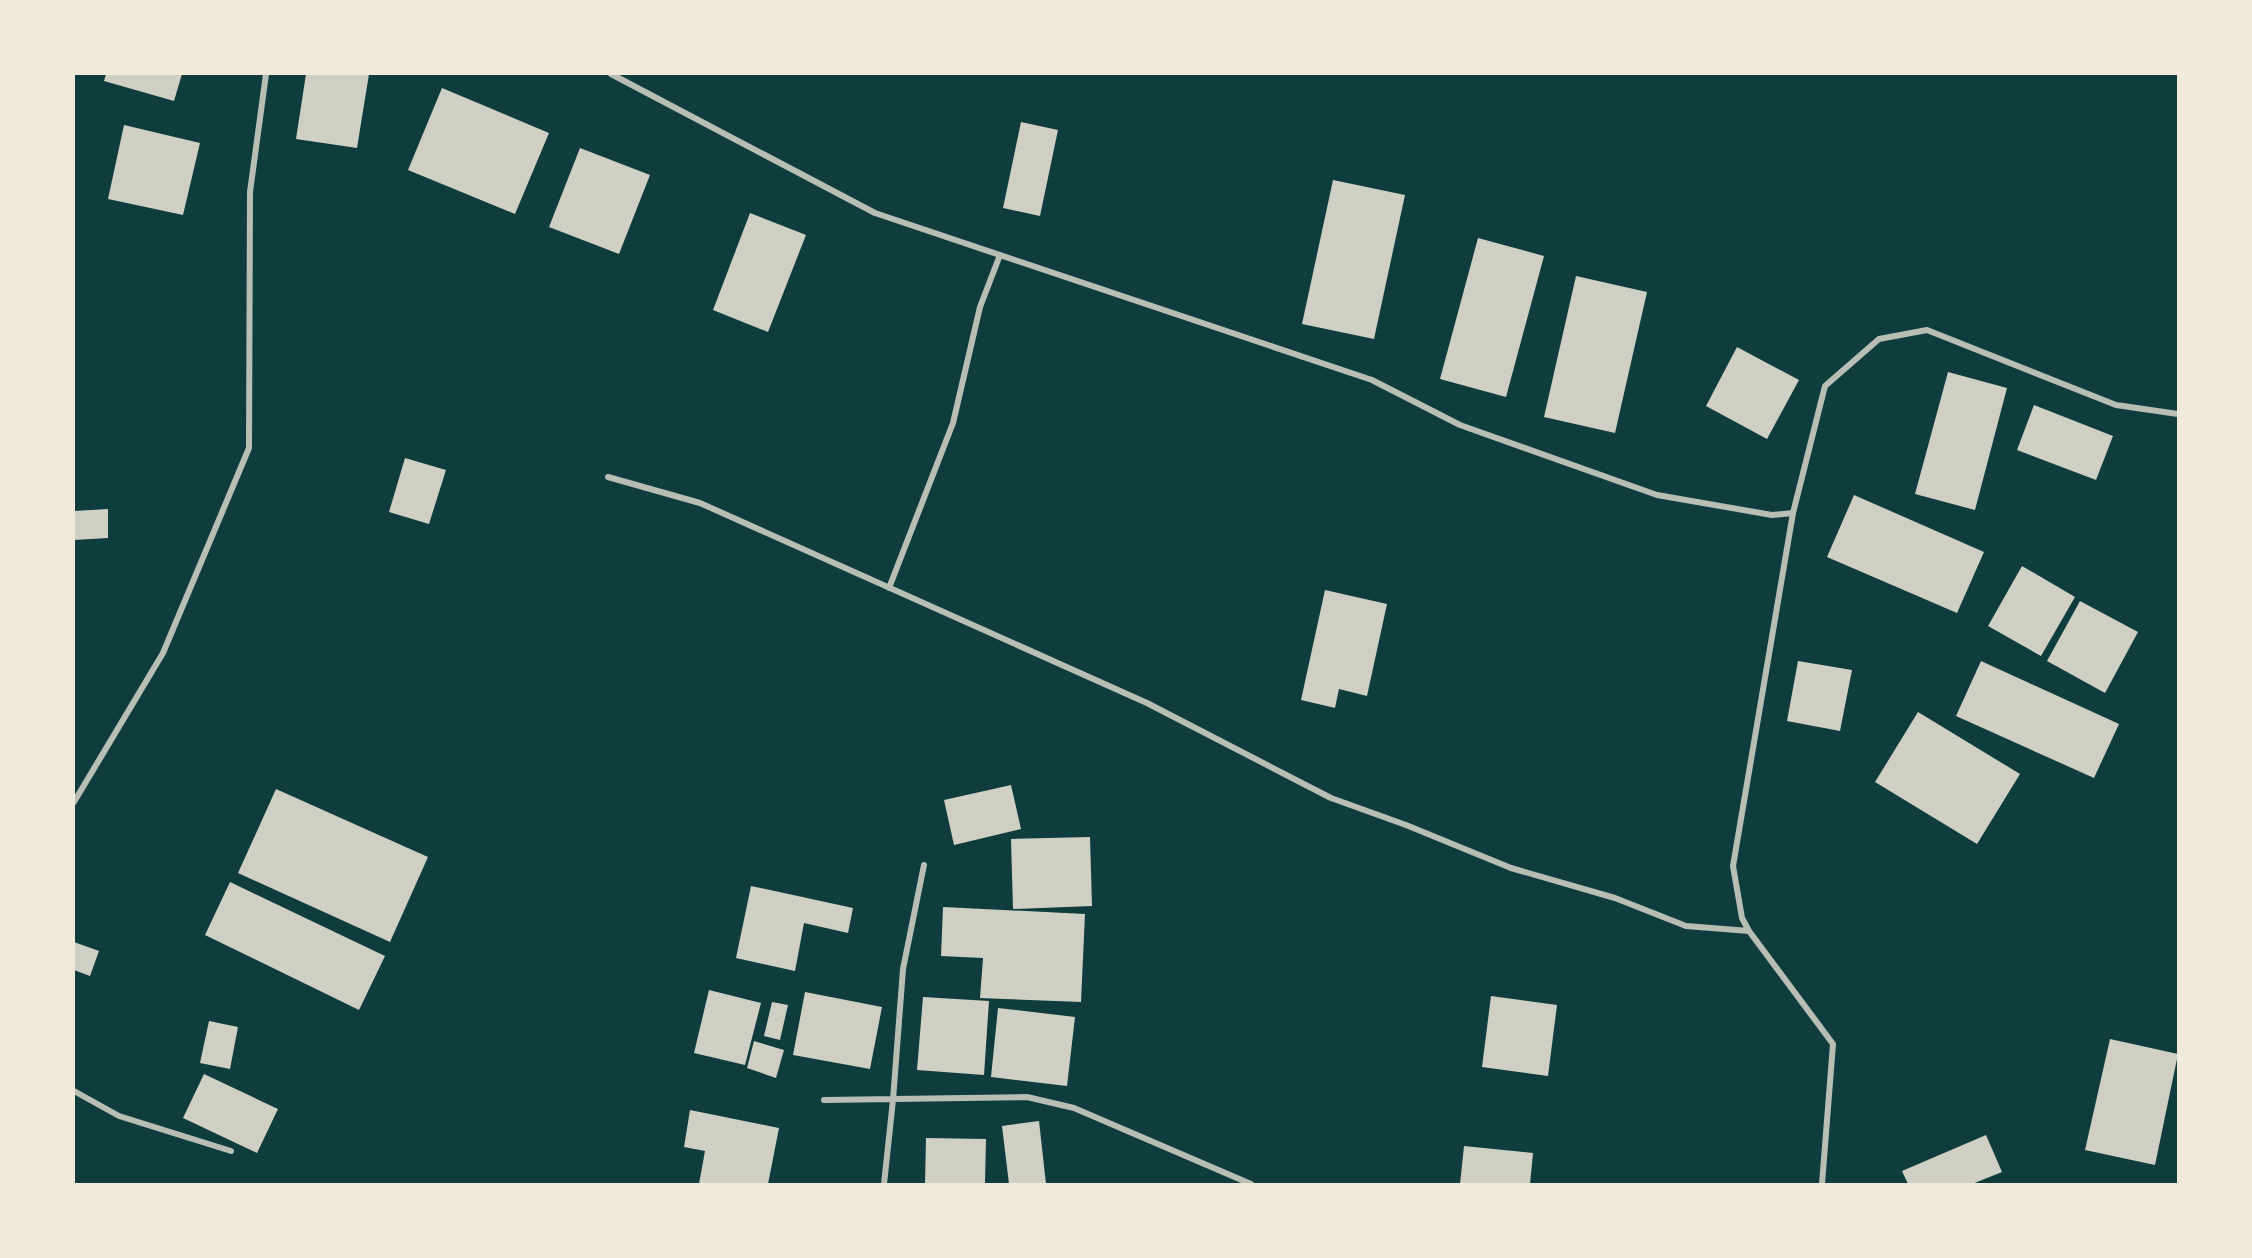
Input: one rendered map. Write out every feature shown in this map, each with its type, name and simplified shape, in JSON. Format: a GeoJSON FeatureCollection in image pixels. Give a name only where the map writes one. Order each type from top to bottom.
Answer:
{"type":"FeatureCollection","features":[{"type":"Feature","properties":{"kind":"street"},"geometry":{"type":"LineString","coordinates":[[74,802],[163,653],[249,448],[250,192],[266,74]]}},
{"type":"Feature","properties":{"kind":"street"},"geometry":{"type":"LineString","coordinates":[[611,74],[875,213],[1372,380],[1460,425],[1657,495],[1772,515],[1793,513]]}},
{"type":"Feature","properties":{"kind":"street"},"geometry":{"type":"LineString","coordinates":[[889,588],[953,423],[980,307],[1000,255]]}},
{"type":"Feature","properties":{"kind":"street"},"geometry":{"type":"LineString","coordinates":[[1822,1185],[1833,1044],[1749,931],[1742,918],[1733,866],[1793,513],[1825,386],[1879,339],[1927,330],[2116,405],[2178,414]]}},
{"type":"Feature","properties":{"kind":"street"},"geometry":{"type":"LineString","coordinates":[[608,477],[700,503],[1147,703],[1331,798],[1406,825],[1511,868],[1615,898],[1686,926],[1749,931]]}},
{"type":"Feature","properties":{"kind":"street"},"geometry":{"type":"LineString","coordinates":[[885,1185],[903,969],[924,865]]}},
{"type":"Feature","properties":{"kind":"street"},"geometry":{"type":"LineString","coordinates":[[74,1091],[119,1116],[231,1151]]}},
{"type":"Feature","properties":{"kind":"street"},"geometry":{"type":"LineString","coordinates":[[824,1100],[1027,1097],[1074,1108],[1251,1185]]}},
{"type":"Feature","properties":{"kind":"building"},"geometry":{"type":"Polygon","coordinates":[[[106,74],[182,74],[174,101],[104,81],[106,74]]]}},
{"type":"Feature","properties":{"kind":"building"},"geometry":{"type":"Polygon","coordinates":[[[306,74],[369,74],[357,148],[296,139],[306,74]]]}},
{"type":"Feature","properties":{"kind":"building"},"geometry":{"type":"Polygon","coordinates":[[[442,88],[549,133],[515,214],[408,170],[442,88]]]}},
{"type":"Feature","properties":{"kind":"building"},"geometry":{"type":"Polygon","coordinates":[[[1021,122],[1058,130],[1040,216],[1003,208],[1021,122]]]}},
{"type":"Feature","properties":{"kind":"building"},"geometry":{"type":"Polygon","coordinates":[[[124,125],[200,143],[183,215],[108,199],[124,125]]]}},
{"type":"Feature","properties":{"kind":"building"},"geometry":{"type":"Polygon","coordinates":[[[580,148],[650,175],[619,254],[549,227],[580,148]]]}},
{"type":"Feature","properties":{"kind":"building"},"geometry":{"type":"Polygon","coordinates":[[[1333,180],[1405,195],[1374,339],[1302,324],[1333,180]]]}},
{"type":"Feature","properties":{"kind":"building"},"geometry":{"type":"Polygon","coordinates":[[[750,213],[806,235],[768,332],[713,310],[750,213]]]}},
{"type":"Feature","properties":{"kind":"building"},"geometry":{"type":"Polygon","coordinates":[[[1478,238],[1544,256],[1506,397],[1440,379],[1478,238]]]}},
{"type":"Feature","properties":{"kind":"building"},"geometry":{"type":"Polygon","coordinates":[[[1576,276],[1647,292],[1615,433],[1544,417],[1576,276]]]}},
{"type":"Feature","properties":{"kind":"building"},"geometry":{"type":"Polygon","coordinates":[[[1737,347],[1799,380],[1767,439],[1706,406],[1737,347]]]}},
{"type":"Feature","properties":{"kind":"building"},"geometry":{"type":"Polygon","coordinates":[[[1948,372],[2007,388],[1975,510],[1915,494],[1948,372]]]}},
{"type":"Feature","properties":{"kind":"building"},"geometry":{"type":"Polygon","coordinates":[[[2034,405],[2113,436],[2096,480],[2017,450],[2034,405]]]}},
{"type":"Feature","properties":{"kind":"building"},"geometry":{"type":"Polygon","coordinates":[[[405,458],[446,470],[429,524],[389,512],[405,458]]]}},
{"type":"Feature","properties":{"kind":"building"},"geometry":{"type":"Polygon","coordinates":[[[1854,495],[1984,552],[1957,613],[1827,557],[1854,495]]]}},
{"type":"Feature","properties":{"kind":"building"},"geometry":{"type":"Polygon","coordinates":[[[108,509],[108,538],[74,540],[74,511],[108,509]]]}},
{"type":"Feature","properties":{"kind":"building"},"geometry":{"type":"Polygon","coordinates":[[[2022,566],[2075,597],[2041,656],[1988,626],[2022,566]]]}},
{"type":"Feature","properties":{"kind":"building"},"geometry":{"type":"Polygon","coordinates":[[[1325,590],[1387,604],[1367,696],[1339,689],[1335,708],[1301,700],[1325,590]]]}},
{"type":"Feature","properties":{"kind":"building"},"geometry":{"type":"Polygon","coordinates":[[[2080,601],[2138,632],[2105,693],[2047,661],[2080,601]]]}},
{"type":"Feature","properties":{"kind":"building"},"geometry":{"type":"Polygon","coordinates":[[[1798,661],[1852,670],[1840,731],[1787,721],[1798,661]]]}},
{"type":"Feature","properties":{"kind":"building"},"geometry":{"type":"Polygon","coordinates":[[[1981,661],[2119,724],[2094,778],[1956,716],[1981,661]]]}},
{"type":"Feature","properties":{"kind":"building"},"geometry":{"type":"Polygon","coordinates":[[[1918,712],[2020,774],[1977,844],[1875,782],[1918,712]]]}},
{"type":"Feature","properties":{"kind":"building"},"geometry":{"type":"Polygon","coordinates":[[[1011,785],[1021,829],[954,845],[944,800],[1011,785]]]}},
{"type":"Feature","properties":{"kind":"building"},"geometry":{"type":"Polygon","coordinates":[[[276,789],[428,857],[390,942],[238,873],[276,789]]]}},
{"type":"Feature","properties":{"kind":"building"},"geometry":{"type":"Polygon","coordinates":[[[1090,837],[1092,906],[1013,909],[1011,839],[1090,837]]]}},
{"type":"Feature","properties":{"kind":"building"},"geometry":{"type":"Polygon","coordinates":[[[230,882],[385,956],[359,1010],[205,935],[230,882]]]}},
{"type":"Feature","properties":{"kind":"building"},"geometry":{"type":"Polygon","coordinates":[[[751,886],[853,908],[848,933],[804,923],[795,971],[736,958],[751,886]]]}},
{"type":"Feature","properties":{"kind":"building"},"geometry":{"type":"Polygon","coordinates":[[[943,907],[1085,914],[1081,1002],[980,998],[983,958],[941,956],[943,907]]]}},
{"type":"Feature","properties":{"kind":"building"},"geometry":{"type":"Polygon","coordinates":[[[74,942],[99,951],[90,976],[74,970],[74,942]]]}},
{"type":"Feature","properties":{"kind":"building"},"geometry":{"type":"Polygon","coordinates":[[[709,990],[761,1003],[745,1065],[694,1053],[709,990]]]}},
{"type":"Feature","properties":{"kind":"building"},"geometry":{"type":"Polygon","coordinates":[[[805,992],[882,1007],[870,1069],[793,1055],[805,992]]]}},
{"type":"Feature","properties":{"kind":"building"},"geometry":{"type":"Polygon","coordinates":[[[1491,996],[1557,1005],[1548,1076],[1482,1067],[1491,996]]]}},
{"type":"Feature","properties":{"kind":"building"},"geometry":{"type":"Polygon","coordinates":[[[923,997],[989,1001],[984,1075],[917,1070],[923,997]]]}},
{"type":"Feature","properties":{"kind":"building"},"geometry":{"type":"Polygon","coordinates":[[[772,1002],[788,1005],[780,1040],[764,1036],[772,1002]]]}},
{"type":"Feature","properties":{"kind":"building"},"geometry":{"type":"Polygon","coordinates":[[[998,1008],[1075,1017],[1067,1086],[991,1077],[998,1008]]]}},
{"type":"Feature","properties":{"kind":"building"},"geometry":{"type":"Polygon","coordinates":[[[209,1021],[238,1027],[230,1069],[200,1063],[209,1021]]]}},
{"type":"Feature","properties":{"kind":"building"},"geometry":{"type":"Polygon","coordinates":[[[2110,1039],[2178,1054],[2155,1165],[2085,1150],[2110,1039]]]}},
{"type":"Feature","properties":{"kind":"building"},"geometry":{"type":"Polygon","coordinates":[[[754,1041],[784,1050],[776,1078],[747,1068],[754,1041]]]}},
{"type":"Feature","properties":{"kind":"building"},"geometry":{"type":"Polygon","coordinates":[[[204,1074],[278,1109],[257,1153],[183,1118],[204,1074]]]}},
{"type":"Feature","properties":{"kind":"building"},"geometry":{"type":"Polygon","coordinates":[[[690,1110],[779,1128],[768,1184],[699,1184],[705,1151],[684,1147],[690,1110]]]}},
{"type":"Feature","properties":{"kind":"building"},"geometry":{"type":"Polygon","coordinates":[[[1039,1121],[1046,1184],[1009,1184],[1002,1126],[1039,1121]]]}},
{"type":"Feature","properties":{"kind":"building"},"geometry":{"type":"Polygon","coordinates":[[[1986,1135],[2002,1172],[1972,1184],[1908,1184],[1902,1171],[1986,1135]]]}},
{"type":"Feature","properties":{"kind":"building"},"geometry":{"type":"Polygon","coordinates":[[[926,1138],[986,1139],[985,1184],[925,1184],[926,1138]]]}},
{"type":"Feature","properties":{"kind":"building"},"geometry":{"type":"Polygon","coordinates":[[[1464,1146],[1533,1153],[1530,1184],[1460,1184],[1464,1146]]]}}]}
